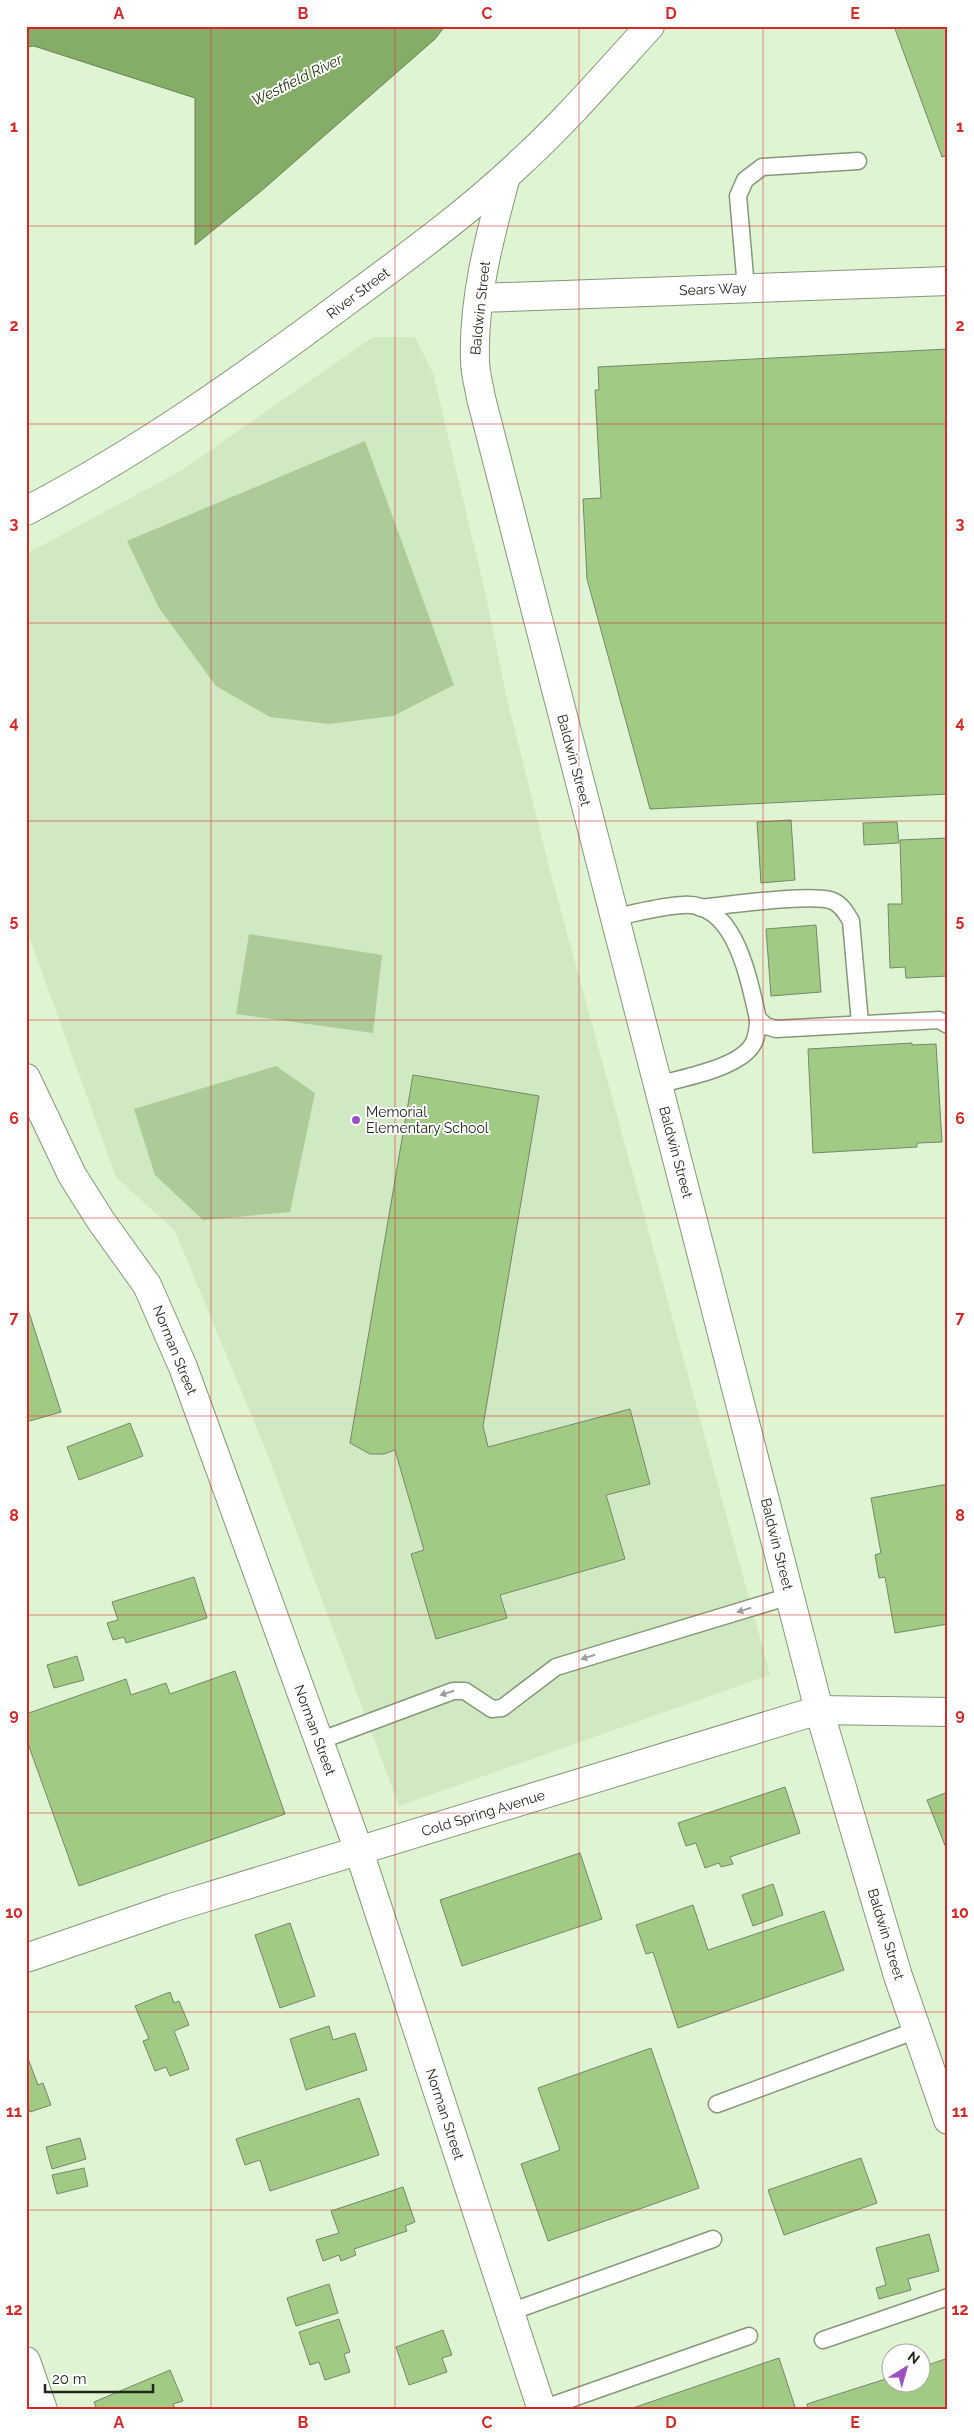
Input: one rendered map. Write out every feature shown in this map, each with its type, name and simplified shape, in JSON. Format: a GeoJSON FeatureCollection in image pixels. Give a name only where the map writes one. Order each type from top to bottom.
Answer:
{"type":"FeatureCollection","features":[{"type":"Feature","properties":{"kind":"street","name":"River Street"},"geometry":{"type":"LineString","coordinates":[[26,511],[146,444],[209,402],[397,264],[506,176],[567,117],[650,26]]}},
{"type":"Feature","properties":{"kind":"street","name":"Baldwin Street"},"geometry":{"type":"LineString","coordinates":[[506,176],[490,235],[479,298],[475,363],[481,398],[820,1710],[898,1976],[948,2120]]}},
{"type":"Feature","properties":{"kind":"street","name":"Sears Way"},"geometry":{"type":"LineString","coordinates":[[479,298],[948,281]]}},
{"type":"Feature","properties":{"kind":"street","name":"Norman Street"},"geometry":{"type":"LineString","coordinates":[[26,1078],[72,1175],[101,1221],[147,1286],[161,1312],[183,1367],[359,1851],[542,2410]]}},
{"type":"Feature","properties":{"kind":"street","name":"Cold Spring Avenue"},"geometry":{"type":"LineString","coordinates":[[26,1958],[172,1908],[820,1710],[948,1712]]}},
{"type":"Feature","properties":{"kind":"street"},"geometry":{"type":"LineString","coordinates":[[26,2361],[44,2410]]}},
{"type":"Feature","properties":{"kind":"lane"},"geometry":{"type":"LineString","coordinates":[[746,288],[738,196],[745,180],[762,167],[858,161]]}},
{"type":"Feature","properties":{"kind":"lane"},"geometry":{"type":"LineString","coordinates":[[701,908],[816,898],[835,902],[851,921],[860,1024]]}},
{"type":"Feature","properties":{"kind":"lane"},"geometry":{"type":"LineString","coordinates":[[615,917],[684,904],[701,908],[716,916],[728,928],[749,982],[758,1019],[753,1044],[731,1063],[658,1085]]}},
{"type":"Feature","properties":{"kind":"lane"},"geometry":{"type":"LineString","coordinates":[[758,1019],[766,1026],[776,1029],[939,1020],[948,1025]]}},
{"type":"Feature","properties":{"kind":"lane"},"geometry":{"type":"LineString","coordinates":[[319,1741],[453,1691],[465,1691],[492,1709],[502,1708],[556,1667],[790,1596]]}},
{"type":"Feature","properties":{"kind":"lane"},"geometry":{"type":"LineString","coordinates":[[717,2104],[917,2030]]}},
{"type":"Feature","properties":{"kind":"lane"},"geometry":{"type":"LineString","coordinates":[[510,2312],[713,2239]]}},
{"type":"Feature","properties":{"kind":"lane"},"geometry":{"type":"LineString","coordinates":[[823,2340],[948,2297]]}},
{"type":"Feature","properties":{"kind":"lane"},"geometry":{"type":"LineString","coordinates":[[542,2410],[749,2336]]}},
{"type":"Feature","properties":{"kind":"shaded area","name":"Memorial Elementary School"},"geometry":{"type":"Polygon","coordinates":[[[373,337],[415,337],[433,373],[486,596],[508,704],[549,867],[770,1675],[399,1806],[269,1458],[175,1231],[116,1177],[26,928],[26,554],[179,472],[373,337]]]}},
{"type":"Feature","properties":{"kind":"shaded area"},"geometry":{"type":"Polygon","coordinates":[[[365,441],[454,685],[393,716],[329,724],[270,717],[216,686],[159,608],[127,541],[365,441]]]}},
{"type":"Feature","properties":{"kind":"shaded area"},"geometry":{"type":"Polygon","coordinates":[[[249,934],[382,955],[373,1033],[236,1014],[249,934]]]}},
{"type":"Feature","properties":{"kind":"shaded area"},"geometry":{"type":"Polygon","coordinates":[[[276,1066],[315,1093],[290,1212],[203,1220],[155,1175],[134,1109],[276,1066]]]}},
{"type":"Feature","properties":{"kind":"water","name":"Westfield River"},"geometry":{"type":"Polygon","coordinates":[[[26,26],[445,26],[435,39],[260,192],[195,245],[195,98],[34,46],[26,47],[26,26]]]}},
{"type":"Feature","properties":{"kind":"building"},"geometry":{"type":"Polygon","coordinates":[[[894,26],[948,26],[948,155],[942,157],[894,26]]]}},
{"type":"Feature","properties":{"kind":"building"},"geometry":{"type":"Polygon","coordinates":[[[948,349],[948,794],[650,809],[587,579],[583,499],[601,498],[595,390],[599,390],[598,367],[948,349]]]}},
{"type":"Feature","properties":{"kind":"building"},"geometry":{"type":"Polygon","coordinates":[[[791,820],[795,880],[761,883],[757,822],[791,820]]]}},
{"type":"Feature","properties":{"kind":"building"},"geometry":{"type":"Polygon","coordinates":[[[897,822],[899,843],[864,845],[863,823],[897,822]]]}},
{"type":"Feature","properties":{"kind":"building"},"geometry":{"type":"Polygon","coordinates":[[[948,838],[948,976],[906,978],[905,967],[890,968],[888,904],[902,904],[900,840],[948,838]]]}},
{"type":"Feature","properties":{"kind":"building"},"geometry":{"type":"Polygon","coordinates":[[[816,925],[821,992],[771,996],[766,929],[816,925]]]}},
{"type":"Feature","properties":{"kind":"building"},"geometry":{"type":"Polygon","coordinates":[[[912,1043],[912,1045],[936,1044],[942,1142],[917,1143],[917,1147],[813,1153],[808,1049],[912,1043]]]}},
{"type":"Feature","properties":{"kind":"building"},"geometry":{"type":"Polygon","coordinates":[[[413,1075],[539,1096],[483,1426],[488,1447],[630,1409],[650,1484],[606,1495],[625,1559],[500,1595],[507,1618],[436,1639],[411,1554],[424,1550],[395,1450],[384,1454],[370,1454],[350,1443],[413,1075]]]}},
{"type":"Feature","properties":{"kind":"building"},"geometry":{"type":"Polygon","coordinates":[[[26,1303],[61,1412],[26,1422],[26,1303]]]}},
{"type":"Feature","properties":{"kind":"building"},"geometry":{"type":"Polygon","coordinates":[[[130,1423],[143,1456],[79,1480],[67,1447],[130,1423]]]}},
{"type":"Feature","properties":{"kind":"building"},"geometry":{"type":"Polygon","coordinates":[[[948,1484],[948,1624],[895,1633],[885,1577],[879,1578],[875,1555],[881,1553],[871,1498],[948,1484]]]}},
{"type":"Feature","properties":{"kind":"building"},"geometry":{"type":"Polygon","coordinates":[[[194,1577],[207,1618],[126,1643],[124,1637],[113,1640],[107,1623],[118,1620],[112,1602],[194,1577]]]}},
{"type":"Feature","properties":{"kind":"building"},"geometry":{"type":"Polygon","coordinates":[[[77,1656],[84,1680],[54,1688],[47,1665],[77,1656]]]}},
{"type":"Feature","properties":{"kind":"building"},"geometry":{"type":"Polygon","coordinates":[[[235,1671],[285,1814],[79,1886],[26,1738],[26,1714],[126,1679],[131,1695],[166,1683],[170,1694],[235,1671]]]}},
{"type":"Feature","properties":{"kind":"building"},"geometry":{"type":"Polygon","coordinates":[[[785,1787],[800,1833],[730,1857],[733,1864],[721,1867],[719,1863],[705,1868],[696,1843],[686,1846],[678,1823],[785,1787]]]}},
{"type":"Feature","properties":{"kind":"building"},"geometry":{"type":"Polygon","coordinates":[[[948,1792],[948,1853],[927,1800],[948,1792]]]}},
{"type":"Feature","properties":{"kind":"building"},"geometry":{"type":"Polygon","coordinates":[[[580,1853],[602,1919],[462,1966],[440,1900],[580,1853]]]}},
{"type":"Feature","properties":{"kind":"building"},"geometry":{"type":"Polygon","coordinates":[[[773,1884],[783,1915],[753,1926],[742,1895],[773,1884]]]}},
{"type":"Feature","properties":{"kind":"building"},"geometry":{"type":"Polygon","coordinates":[[[693,1905],[708,1950],[824,1911],[844,1970],[678,2028],[653,1952],[646,1954],[636,1925],[693,1905]]]}},
{"type":"Feature","properties":{"kind":"building"},"geometry":{"type":"Polygon","coordinates":[[[290,1923],[315,1996],[280,2008],[255,1935],[290,1923]]]}},
{"type":"Feature","properties":{"kind":"building"},"geometry":{"type":"Polygon","coordinates":[[[170,1992],[174,2003],[179,2001],[189,2025],[174,2031],[189,2069],[170,2076],[166,2067],[155,2071],[143,2041],[149,2039],[135,2006],[170,1992]]]}},
{"type":"Feature","properties":{"kind":"building"},"geometry":{"type":"Polygon","coordinates":[[[329,2026],[333,2040],[355,2033],[367,2070],[306,2090],[290,2039],[329,2026]]]}},
{"type":"Feature","properties":{"kind":"building"},"geometry":{"type":"Polygon","coordinates":[[[651,2048],[699,2188],[548,2241],[521,2164],[560,2150],[538,2088],[651,2048]]]}},
{"type":"Feature","properties":{"kind":"building"},"geometry":{"type":"Polygon","coordinates":[[[26,2053],[38,2085],[43,2083],[51,2105],[30,2112],[26,2103],[26,2053]]]}},
{"type":"Feature","properties":{"kind":"building"},"geometry":{"type":"Polygon","coordinates":[[[359,2098],[379,2155],[270,2191],[260,2160],[245,2165],[236,2139],[359,2098]]]}},
{"type":"Feature","properties":{"kind":"building"},"geometry":{"type":"Polygon","coordinates":[[[80,2138],[86,2159],[52,2169],[46,2147],[80,2138]]]}},
{"type":"Feature","properties":{"kind":"building"},"geometry":{"type":"Polygon","coordinates":[[[861,2158],[877,2203],[784,2235],[768,2190],[861,2158]]]}},
{"type":"Feature","properties":{"kind":"building"},"geometry":{"type":"Polygon","coordinates":[[[84,2168],[88,2186],[57,2194],[52,2175],[84,2168]]]}},
{"type":"Feature","properties":{"kind":"building"},"geometry":{"type":"Polygon","coordinates":[[[403,2187],[415,2222],[405,2226],[407,2231],[354,2249],[356,2255],[341,2261],[339,2255],[323,2261],[316,2240],[339,2233],[331,2211],[403,2187]]]}},
{"type":"Feature","properties":{"kind":"building"},"geometry":{"type":"Polygon","coordinates":[[[929,2234],[939,2271],[908,2279],[911,2290],[879,2299],[876,2288],[886,2285],[876,2248],[929,2234]]]}},
{"type":"Feature","properties":{"kind":"building"},"geometry":{"type":"Polygon","coordinates":[[[329,2284],[338,2313],[296,2326],[287,2298],[329,2284]]]}},
{"type":"Feature","properties":{"kind":"building"},"geometry":{"type":"Polygon","coordinates":[[[339,2319],[350,2352],[344,2354],[350,2372],[325,2380],[319,2362],[310,2365],[299,2332],[339,2319]]]}},
{"type":"Feature","properties":{"kind":"building"},"geometry":{"type":"Polygon","coordinates":[[[443,2330],[452,2355],[442,2358],[447,2372],[409,2385],[396,2347],[443,2330]]]}},
{"type":"Feature","properties":{"kind":"building"},"geometry":{"type":"Polygon","coordinates":[[[779,2358],[796,2410],[627,2410],[779,2358]]]}},
{"type":"Feature","properties":{"kind":"building"},"geometry":{"type":"Polygon","coordinates":[[[948,2358],[948,2410],[808,2410],[807,2404],[882,2380],[882,2394],[932,2394],[932,2364],[948,2358]]]}},
{"type":"Feature","properties":{"kind":"building"},"geometry":{"type":"Polygon","coordinates":[[[170,2370],[183,2401],[173,2404],[176,2410],[97,2410],[94,2402],[170,2370]]]}},
{"type":"Feature","properties":{"kind":"place","name":"Memorial Elementary School"},"geometry":{"type":"Point","coordinates":[356,1120]}}]}
